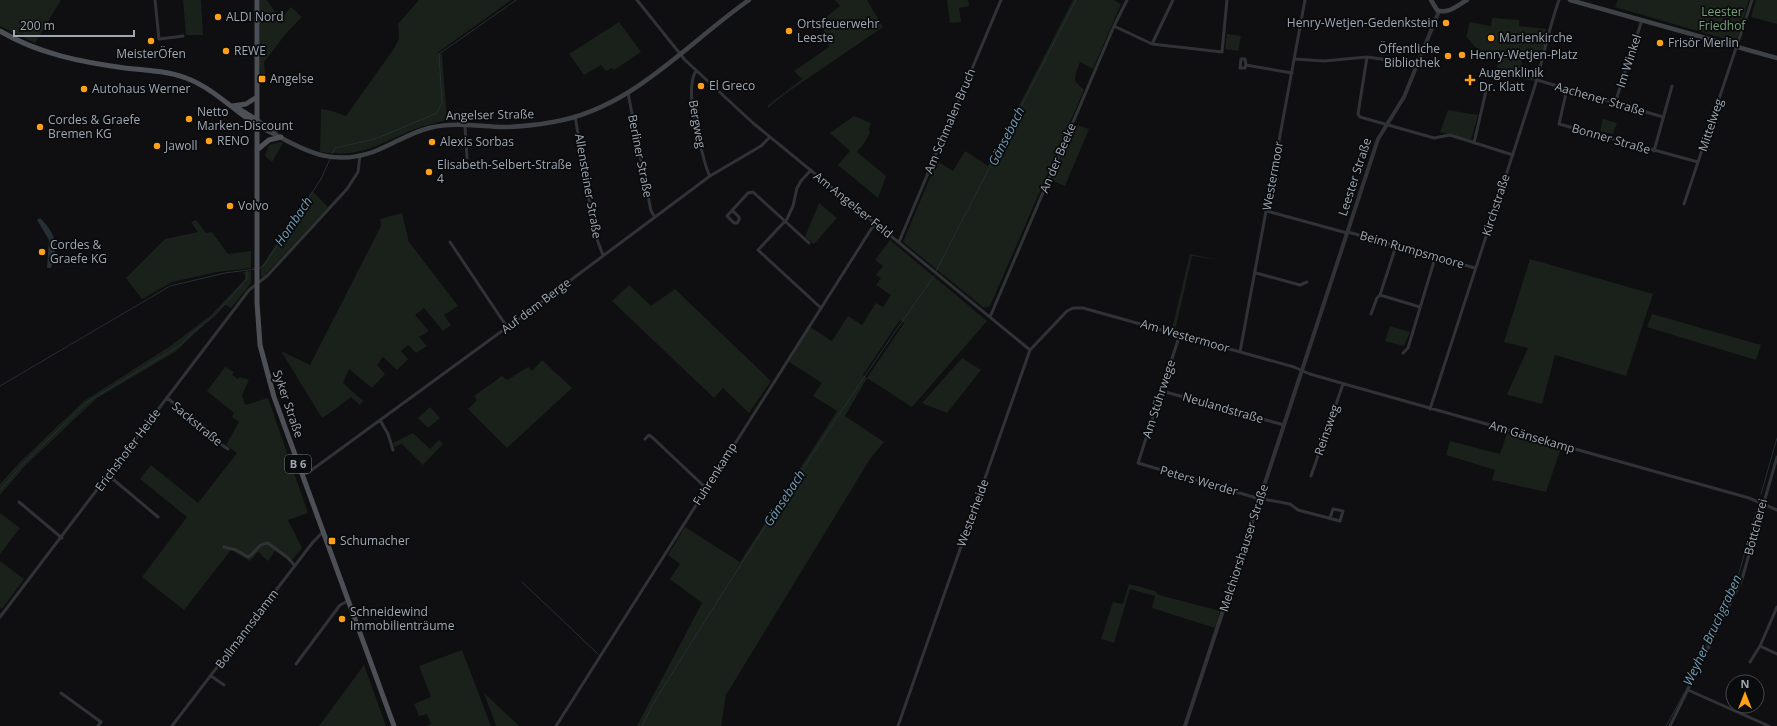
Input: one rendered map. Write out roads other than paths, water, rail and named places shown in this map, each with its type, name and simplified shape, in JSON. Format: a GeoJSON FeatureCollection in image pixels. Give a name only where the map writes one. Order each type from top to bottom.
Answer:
{"type":"FeatureCollection","features":[{"type":"Feature","properties":{"kind":"main road","name":"B 6"},"geometry":{"type":"LineString","coordinates":[[257,0],[257,123]]}},
{"type":"Feature","properties":{"kind":"main road","name":"Angelser Straße"},"geometry":{"type":"LineString","coordinates":[[257,123],[309,152],[345,157],[373,152],[424,129],[464,125],[502,127],[554,122],[599,108],[628,93],[648,80],[749,0]]}},
{"type":"Feature","properties":{"kind":"main road"},"geometry":{"type":"LineString","coordinates":[[1431,0],[1435,8],[1439,11],[1450,10],[1467,0]]}},
{"type":"Feature","properties":{"kind":"main road"},"geometry":{"type":"LineString","coordinates":[[1570,0],[1777,58]]}},
{"type":"Feature","properties":{"kind":"main road"},"geometry":{"type":"LineString","coordinates":[[0,31],[34,48],[82,61],[184,77],[199,84],[257,123]]}},
{"type":"Feature","properties":{"kind":"main road"},"geometry":{"type":"LineString","coordinates":[[233,107],[246,104],[257,97]]}},
{"type":"Feature","properties":{"kind":"main road","name":"Syker Straße"},"geometry":{"type":"LineString","coordinates":[[257,123],[256,275],[258,330],[264,364],[274,397],[393,725]]}},
{"type":"Feature","properties":{"kind":"main road"},"geometry":{"type":"LineString","coordinates":[[257,150],[269,140],[278,136]]}},
{"type":"Feature","properties":{"kind":"street"},"geometry":{"type":"LineString","coordinates":[[155,0],[159,39],[183,36]]}},
{"type":"Feature","properties":{"kind":"street","name":"Am Angelser Feld"},"geometry":{"type":"LineString","coordinates":[[637,0],[680,54],[696,71],[748,118],[1030,350]]}},
{"type":"Feature","properties":{"kind":"street","name":"Am Schmalen Bruch"},"geometry":{"type":"LineString","coordinates":[[899,242],[1002,0]]}},
{"type":"Feature","properties":{"kind":"street","name":"An der Beeke"},"geometry":{"type":"LineString","coordinates":[[990,317],[1114,26],[1128,0]]}},
{"type":"Feature","properties":{"kind":"street"},"geometry":{"type":"LineString","coordinates":[[1152,44],[1173,0]]}},
{"type":"Feature","properties":{"kind":"street"},"geometry":{"type":"LineString","coordinates":[[1114,26],[1152,44],[1222,52],[1227,0]]}},
{"type":"Feature","properties":{"kind":"street","name":"Westermoor"},"geometry":{"type":"LineString","coordinates":[[1240,352],[1256,273],[1305,0]]}},
{"type":"Feature","properties":{"kind":"street","name":"Kirchstraße"},"geometry":{"type":"LineString","coordinates":[[1430,409],[1537,80],[1547,43],[1549,25],[1559,0]]}},
{"type":"Feature","properties":{"kind":"street","name":"Mittelweg"},"geometry":{"type":"LineString","coordinates":[[1684,204],[1752,0]]}},
{"type":"Feature","properties":{"kind":"street","name":"Leester Straße"},"geometry":{"type":"LineString","coordinates":[[1302,370],[1378,139],[1404,97],[1439,11]]}},
{"type":"Feature","properties":{"kind":"street","name":"Im Winkel"},"geometry":{"type":"LineString","coordinates":[[1615,103],[1642,20]]}},
{"type":"Feature","properties":{"kind":"street"},"geometry":{"type":"LineString","coordinates":[[1294,59],[1324,62],[1367,57],[1417,64]]}},
{"type":"Feature","properties":{"kind":"street"},"geometry":{"type":"LineString","coordinates":[[1367,57],[1358,114],[1360,117],[1434,138],[1448,135],[1513,155]]}},
{"type":"Feature","properties":{"kind":"street"},"geometry":{"type":"LineString","coordinates":[[1246,65],[1292,73]]}},
{"type":"Feature","properties":{"kind":"street","name":"Bergweg"},"geometry":{"type":"LineString","coordinates":[[696,71],[694,74],[692,101],[705,162],[710,176]]}},
{"type":"Feature","properties":{"kind":"street","name":"Aachener Straße"},"geometry":{"type":"LineString","coordinates":[[1537,80],[1663,117]]}},
{"type":"Feature","properties":{"kind":"street"},"geometry":{"type":"LineString","coordinates":[[1654,151],[1672,86]]}},
{"type":"Feature","properties":{"kind":"street","name":"Bonner Straße"},"geometry":{"type":"LineString","coordinates":[[1567,89],[1559,124],[1698,162]]}},
{"type":"Feature","properties":{"kind":"street"},"geometry":{"type":"LineString","coordinates":[[1474,143],[1486,91]]}},
{"type":"Feature","properties":{"kind":"street","name":"Berliner Straße"},"geometry":{"type":"LineString","coordinates":[[628,93],[651,211],[655,216]]}},
{"type":"Feature","properties":{"kind":"street","name":"Allensteiner Straße"},"geometry":{"type":"LineString","coordinates":[[575,116],[595,234],[603,255]]}},
{"type":"Feature","properties":{"kind":"street"},"geometry":{"type":"LineString","coordinates":[[464,125],[467,158]]}},
{"type":"Feature","properties":{"kind":"street","name":"Auf dem Berge"},"geometry":{"type":"LineString","coordinates":[[302,475],[311,471],[710,176],[761,146],[770,137]]}},
{"type":"Feature","properties":{"kind":"street","name":"Erichshofer Heide"},"geometry":{"type":"LineString","coordinates":[[0,618],[249,290],[267,276],[347,189],[358,172],[360,155]]}},
{"type":"Feature","properties":{"kind":"street"},"geometry":{"type":"LineString","coordinates":[[811,170],[799,184],[793,206],[785,221],[758,250],[821,308]]}},
{"type":"Feature","properties":{"kind":"street"},"geometry":{"type":"LineString","coordinates":[[732,210],[748,193],[753,192],[809,243]]}},
{"type":"Feature","properties":{"kind":"street","name":"Beim Rumpsmoore"},"geometry":{"type":"LineString","coordinates":[[1267,211],[1475,268]]}},
{"type":"Feature","properties":{"kind":"street","name":"Fuhrenkamp"},"geometry":{"type":"LineString","coordinates":[[556,726],[875,223]]}},
{"type":"Feature","properties":{"kind":"street"},"geometry":{"type":"LineString","coordinates":[[450,242],[507,327]]}},
{"type":"Feature","properties":{"kind":"street"},"geometry":{"type":"LineString","coordinates":[[1371,314],[1377,298],[1380,295],[1396,246]]}},
{"type":"Feature","properties":{"kind":"street"},"geometry":{"type":"LineString","coordinates":[[1403,353],[1408,348],[1435,258]]}},
{"type":"Feature","properties":{"kind":"street"},"geometry":{"type":"LineString","coordinates":[[1256,273],[1300,285],[1306,282]]}},
{"type":"Feature","properties":{"kind":"street"},"geometry":{"type":"LineString","coordinates":[[1380,295],[1420,307]]}},
{"type":"Feature","properties":{"kind":"street","name":"Am Westermoor"},"geometry":{"type":"LineString","coordinates":[[1067,311],[1073,308],[1083,308],[1180,334],[1302,370]]}},
{"type":"Feature","properties":{"kind":"street","name":"Westerheide"},"geometry":{"type":"LineString","coordinates":[[898,726],[1030,350],[1067,311]]}},
{"type":"Feature","properties":{"kind":"street","name":"Am Stührwege"},"geometry":{"type":"LineString","coordinates":[[1138,463],[1180,334]]}},
{"type":"Feature","properties":{"kind":"street","name":"Am Gänsekamp"},"geometry":{"type":"LineString","coordinates":[[1302,370],[1343,384],[1763,503],[1777,510]]}},
{"type":"Feature","properties":{"kind":"street","name":"Melchiorshauser Straße"},"geometry":{"type":"LineString","coordinates":[[1185,726],[1302,370]]}},
{"type":"Feature","properties":{"kind":"street","name":"Reinsweg"},"geometry":{"type":"LineString","coordinates":[[1311,476],[1343,384]]}},
{"type":"Feature","properties":{"kind":"street","name":"Neulandstraße"},"geometry":{"type":"LineString","coordinates":[[1162,391],[1284,425]]}},
{"type":"Feature","properties":{"kind":"street","name":"Sackstraße"},"geometry":{"type":"LineString","coordinates":[[167,398],[205,427],[204,433],[228,449]]}},
{"type":"Feature","properties":{"kind":"street"},"geometry":{"type":"LineString","coordinates":[[380,420],[388,434],[394,450]]}},
{"type":"Feature","properties":{"kind":"street"},"geometry":{"type":"LineString","coordinates":[[646,439],[649,435],[653,438],[707,489]]}},
{"type":"Feature","properties":{"kind":"street","name":"Böttcherei"},"geometry":{"type":"LineString","coordinates":[[1670,726],[1742,579],[1777,457]]}},
{"type":"Feature","properties":{"kind":"street","name":"Peters Werder"},"geometry":{"type":"LineString","coordinates":[[1138,463],[1263,499],[1290,504],[1298,510],[1330,518]]}},
{"type":"Feature","properties":{"kind":"street"},"geometry":{"type":"LineString","coordinates":[[108,475],[158,517]]}},
{"type":"Feature","properties":{"kind":"street"},"geometry":{"type":"LineString","coordinates":[[19,502],[62,538]]}},
{"type":"Feature","properties":{"kind":"street"},"geometry":{"type":"LineString","coordinates":[[1333,509],[1343,512],[1340,521],[1330,518],[1333,509]]}},
{"type":"Feature","properties":{"kind":"street","name":"Bollmannsdamm"},"geometry":{"type":"LineString","coordinates":[[172,726],[313,542],[323,532]]}},
{"type":"Feature","properties":{"kind":"street"},"geometry":{"type":"LineString","coordinates":[[224,547],[236,550],[248,557],[252,555],[260,545],[268,544],[288,558],[295,566]]}},
{"type":"Feature","properties":{"kind":"street"},"geometry":{"type":"LineString","coordinates":[[296,664],[340,605],[348,601]]}},
{"type":"Feature","properties":{"kind":"street"},"geometry":{"type":"LineString","coordinates":[[1750,662],[1760,646],[1777,607]]}},
{"type":"Feature","properties":{"kind":"street"},"geometry":{"type":"LineString","coordinates":[[1760,646],[1777,654]]}},
{"type":"Feature","properties":{"kind":"street"},"geometry":{"type":"LineString","coordinates":[[211,676],[224,685]]}},
{"type":"Feature","properties":{"kind":"street"},"geometry":{"type":"LineString","coordinates":[[1688,690],[1769,726]]}},
{"type":"Feature","properties":{"kind":"street"},"geometry":{"type":"LineString","coordinates":[[61,693],[101,722],[98,726]]}},
{"type":"Feature","properties":{"kind":"waterway","name":"Hombach"},"geometry":{"type":"LineString","coordinates":[[331,156],[335,148],[375,139],[437,113],[442,103],[439,54],[516,0]]}},
{"type":"Feature","properties":{"kind":"waterway","name":"Gänsebach"},"geometry":{"type":"LineString","coordinates":[[936,271],[1076,0]]}},
{"type":"Feature","properties":{"kind":"waterway","name":"Hombach"},"geometry":{"type":"LineString","coordinates":[[260,268],[265,264],[321,179],[330,159]]}},
{"type":"Feature","properties":{"kind":"waterway","name":"Hombach"},"geometry":{"type":"LineString","coordinates":[[0,386],[170,286],[225,273],[255,269]]}},
{"type":"Feature","properties":{"kind":"waterway"},"geometry":{"type":"LineString","coordinates":[[0,490],[23,464],[86,403],[182,344],[191,334],[215,315],[247,279],[247,271]]}},
{"type":"Feature","properties":{"kind":"waterway","name":"Gänsebach"},"geometry":{"type":"LineString","coordinates":[[642,726],[653,704],[790,488],[861,381],[934,276]]}},
{"type":"Feature","properties":{"kind":"waterway","name":"Weyher Bruchgraben"},"geometry":{"type":"LineString","coordinates":[[1761,494],[1777,438]]}},
{"type":"Feature","properties":{"kind":"waterway","name":"Weyher Bruchgraben"},"geometry":{"type":"LineString","coordinates":[[1666,726],[1686,690],[1738,577],[1757,509]]}},
{"type":"Feature","properties":{"kind":"waterway"},"geometry":{"type":"LineString","coordinates":[[522,582],[598,654]]}},
{"type":"Feature","properties":{"kind":"place","name":"ALDI Nord"},"geometry":{"type":"Point","coordinates":[218,17]}},
{"type":"Feature","properties":{"kind":"place","name":"Henry-Wetjen-Gedenkstein"},"geometry":{"type":"Point","coordinates":[1446,23]}},
{"type":"Feature","properties":{"kind":"place","name":"Ortsfeuerwehr Leeste"},"geometry":{"type":"Point","coordinates":[789,31]}},
{"type":"Feature","properties":{"kind":"place","name":"Marienkirche"},"geometry":{"type":"Point","coordinates":[1491,38]}},
{"type":"Feature","properties":{"kind":"place","name":"MeisterÖfen"},"geometry":{"type":"Point","coordinates":[151,41]}},
{"type":"Feature","properties":{"kind":"place","name":"Frisör Merlin"},"geometry":{"type":"Point","coordinates":[1660,43]}},
{"type":"Feature","properties":{"kind":"place","name":"REWE"},"geometry":{"type":"Point","coordinates":[226,51]}},
{"type":"Feature","properties":{"kind":"place","name":"Henry-Wetjen-Platz"},"geometry":{"type":"Point","coordinates":[1462,55]}},
{"type":"Feature","properties":{"kind":"place","name":"Öffentliche Bibliothek"},"geometry":{"type":"Point","coordinates":[1448,56]}},
{"type":"Feature","properties":{"kind":"place","name":"Angelse"},"geometry":{"type":"Point","coordinates":[262,79]}},
{"type":"Feature","properties":{"kind":"place","name":"Augenklinik Dr. Klatt"},"geometry":{"type":"Point","coordinates":[1470,80]}},
{"type":"Feature","properties":{"kind":"place","name":"El Greco"},"geometry":{"type":"Point","coordinates":[701,86]}},
{"type":"Feature","properties":{"kind":"place","name":"Autohaus Werner"},"geometry":{"type":"Point","coordinates":[84,89]}},
{"type":"Feature","properties":{"kind":"place","name":"Netto Marken-Discount"},"geometry":{"type":"Point","coordinates":[189,119]}},
{"type":"Feature","properties":{"kind":"place","name":"Cordes & Graefe Bremen KG"},"geometry":{"type":"Point","coordinates":[40,127]}},
{"type":"Feature","properties":{"kind":"place","name":"RENO"},"geometry":{"type":"Point","coordinates":[209,141]}},
{"type":"Feature","properties":{"kind":"place","name":"Alexis Sorbas"},"geometry":{"type":"Point","coordinates":[432,142]}},
{"type":"Feature","properties":{"kind":"place","name":"Jawoll"},"geometry":{"type":"Point","coordinates":[157,146]}},
{"type":"Feature","properties":{"kind":"place","name":"Elisabeth-Selbert-Straße 4"},"geometry":{"type":"Point","coordinates":[429,172]}},
{"type":"Feature","properties":{"kind":"place","name":"Volvo"},"geometry":{"type":"Point","coordinates":[230,206]}},
{"type":"Feature","properties":{"kind":"place","name":"Cordes & Graefe KG"},"geometry":{"type":"Point","coordinates":[42,252]}},
{"type":"Feature","properties":{"kind":"place","name":"Schumacher"},"geometry":{"type":"Point","coordinates":[332,541]}},
{"type":"Feature","properties":{"kind":"place","name":"Schneidewind Immobilienträume"},"geometry":{"type":"Point","coordinates":[342,619]}},
{"type":"Feature","properties":{"kind":"park label","name":"Leester Friedhof"},"geometry":{"type":"Point","coordinates":[1722,19]}}]}
